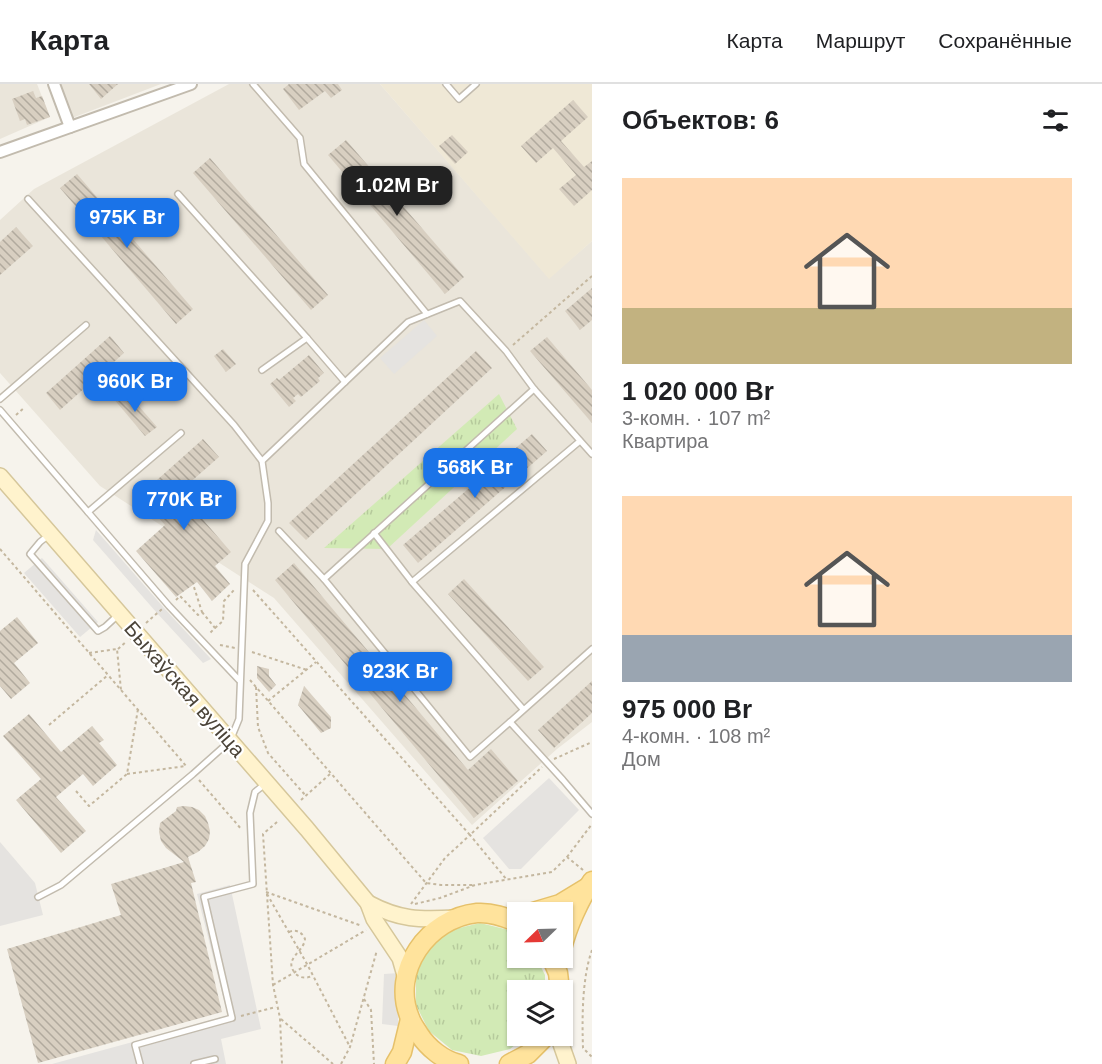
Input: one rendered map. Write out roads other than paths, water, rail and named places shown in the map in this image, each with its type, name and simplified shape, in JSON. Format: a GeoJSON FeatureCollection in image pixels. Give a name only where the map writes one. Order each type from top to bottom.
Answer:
{"type":"FeatureCollection","features":[{"type":"Feature","properties":{"kind":"main road","name":"Быхаўская вуліца"},"geometry":{"type":"LineString","coordinates":[[0,476],[307,829],[368,903],[374,919],[400,958],[406,979]]}},
{"type":"Feature","properties":{"kind":"main road"},"geometry":{"type":"LineString","coordinates":[[562,902],[588,880]]}},
{"type":"Feature","properties":{"kind":"main road"},"geometry":{"type":"LineString","coordinates":[[573,918],[588,880]]}},
{"type":"Feature","properties":{"kind":"main road","name":"Быхаўская вуліца"},"geometry":{"type":"LineString","coordinates":[[368,903],[385,912],[416,919],[457,917]]}},
{"type":"Feature","properties":{"kind":"main road"},"geometry":{"type":"LineString","coordinates":[[459,1064],[448,1061],[425,1043],[410,1018],[405,999],[406,979],[415,953],[432,931],[457,917],[479,913],[507,916]]}},
{"type":"Feature","properties":{"kind":"main road"},"geometry":{"type":"LineString","coordinates":[[395,1064],[402,1052],[410,1018]]}},
{"type":"Feature","properties":{"kind":"main road"},"geometry":{"type":"LineString","coordinates":[[509,1064],[528,1054],[536,1046]]}},
{"type":"Feature","properties":{"kind":"main road"},"geometry":{"type":"LineString","coordinates":[[562,1046],[568,1064]]}},
{"type":"Feature","properties":{"kind":"street"},"geometry":{"type":"LineString","coordinates":[[54,84],[70,127]]}},
{"type":"Feature","properties":{"kind":"street"},"geometry":{"type":"LineString","coordinates":[[0,152],[190,84]]}},
{"type":"Feature","properties":{"kind":"lane"},"geometry":{"type":"LineString","coordinates":[[253,84],[300,138],[304,164],[428,314]]}},
{"type":"Feature","properties":{"kind":"lane"},"geometry":{"type":"LineString","coordinates":[[446,84],[459,99],[476,84]]}},
{"type":"Feature","properties":{"kind":"lane"},"geometry":{"type":"LineString","coordinates":[[178,194],[345,382]]}},
{"type":"Feature","properties":{"kind":"lane"},"geometry":{"type":"LineString","coordinates":[[28,198],[234,425],[262,461],[268,503],[268,521],[245,564],[239,719],[230,741],[61,885],[38,897]]}},
{"type":"Feature","properties":{"kind":"lane"},"geometry":{"type":"LineString","coordinates":[[262,461],[408,322],[460,301],[506,351],[534,389],[592,454]]}},
{"type":"Feature","properties":{"kind":"lane"},"geometry":{"type":"LineString","coordinates":[[0,399],[86,325]]}},
{"type":"Feature","properties":{"kind":"lane"},"geometry":{"type":"LineString","coordinates":[[262,370],[307,338]]}},
{"type":"Feature","properties":{"kind":"lane"},"geometry":{"type":"LineString","coordinates":[[324,579],[534,389]]}},
{"type":"Feature","properties":{"kind":"lane"},"geometry":{"type":"LineString","coordinates":[[0,411],[169,606],[239,680]]}},
{"type":"Feature","properties":{"kind":"lane"},"geometry":{"type":"LineString","coordinates":[[88,512],[181,433]]}},
{"type":"Feature","properties":{"kind":"lane"},"geometry":{"type":"LineString","coordinates":[[412,582],[580,441]]}},
{"type":"Feature","properties":{"kind":"lane"},"geometry":{"type":"LineString","coordinates":[[279,531],[324,579],[470,757],[592,649]]}},
{"type":"Feature","properties":{"kind":"lane"},"geometry":{"type":"LineString","coordinates":[[51,533],[30,554],[98,631],[120,614]]}},
{"type":"Feature","properties":{"kind":"lane"},"geometry":{"type":"LineString","coordinates":[[374,533],[412,582],[523,710]]}},
{"type":"Feature","properties":{"kind":"lane"},"geometry":{"type":"LineString","coordinates":[[510,722],[592,814]]}},
{"type":"Feature","properties":{"kind":"lane"},"geometry":{"type":"LineString","coordinates":[[140,1064],[135,1045],[232,1018],[204,897],[253,884],[250,813],[255,792],[266,783]]}},
{"type":"Feature","properties":{"kind":"lane"},"geometry":{"type":"LineString","coordinates":[[194,1064],[215,1059]]}}]}
